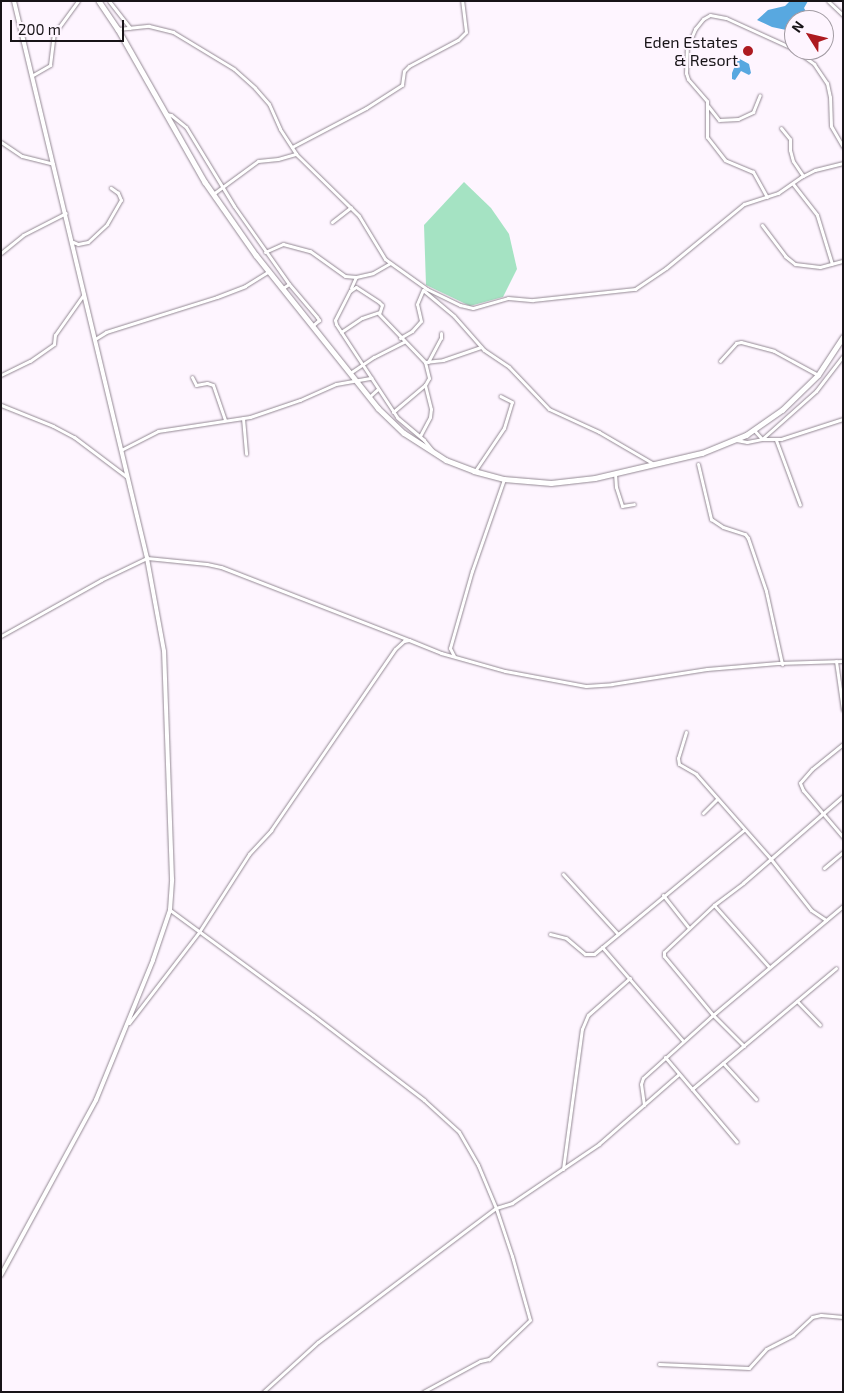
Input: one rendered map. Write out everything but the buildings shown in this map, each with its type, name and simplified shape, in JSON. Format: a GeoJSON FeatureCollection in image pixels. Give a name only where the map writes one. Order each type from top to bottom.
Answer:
{"type":"FeatureCollection","features":[{"type":"Feature","properties":{"kind":"main road"},"geometry":{"type":"LineString","coordinates":[[99,1],[118,29],[213,194],[268,271],[368,397],[400,429],[434,454],[474,471],[504,479],[566,483],[702,453],[754,430],[795,398],[818,375],[843,337]]}},
{"type":"Feature","properties":{"kind":"street"},"geometry":{"type":"LineString","coordinates":[[1,1275],[96,1100],[153,960],[170,910],[172,879],[166,667],[147,558],[14,1]]}},
{"type":"Feature","properties":{"kind":"street"},"geometry":{"type":"LineString","coordinates":[[33,75],[50,65],[54,34],[78,1]]}},
{"type":"Feature","properties":{"kind":"street"},"geometry":{"type":"LineString","coordinates":[[109,1],[130,29]]}},
{"type":"Feature","properties":{"kind":"street"},"geometry":{"type":"LineString","coordinates":[[292,147],[374,103],[402,85],[404,71],[409,66],[458,40],[466,32],[462,1]]}},
{"type":"Feature","properties":{"kind":"street"},"geometry":{"type":"LineString","coordinates":[[828,1],[843,15]]}},
{"type":"Feature","properties":{"kind":"street"},"geometry":{"type":"LineString","coordinates":[[760,95],[753,112],[738,119],[719,120],[708,105],[705,96],[688,79],[685,68],[688,43],[695,29],[707,16],[726,18],[784,45]]}},
{"type":"Feature","properties":{"kind":"street"},"geometry":{"type":"LineString","coordinates":[[118,29],[149,26],[173,32],[234,69],[269,104],[296,154],[351,207],[390,263],[423,288],[454,316],[481,347],[509,367],[549,409],[607,437],[654,464]]}},
{"type":"Feature","properties":{"kind":"street"},"geometry":{"type":"LineString","coordinates":[[809,60],[814,64],[827,83],[830,97],[831,126],[843,147]]}},
{"type":"Feature","properties":{"kind":"street"},"geometry":{"type":"LineString","coordinates":[[708,105],[705,132],[707,137],[725,160],[753,172],[767,197]]}},
{"type":"Feature","properties":{"kind":"street"},"geometry":{"type":"LineString","coordinates":[[166,114],[171,115],[186,128],[265,252],[289,284],[318,317],[318,320],[312,326]]}},
{"type":"Feature","properties":{"kind":"street"},"geometry":{"type":"LineString","coordinates":[[781,128],[790,139],[793,161],[803,176]]}},
{"type":"Feature","properties":{"kind":"street"},"geometry":{"type":"LineString","coordinates":[[1,142],[22,156],[54,164]]}},
{"type":"Feature","properties":{"kind":"street"},"geometry":{"type":"LineString","coordinates":[[213,194],[258,161],[278,159],[296,154]]}},
{"type":"Feature","properties":{"kind":"street"},"geometry":{"type":"LineString","coordinates":[[423,288],[460,305],[473,308],[508,298],[533,300],[636,289],[666,268],[744,204],[767,197],[793,184],[803,176],[826,166],[843,162]]}},
{"type":"Feature","properties":{"kind":"street"},"geometry":{"type":"LineString","coordinates":[[793,184],[817,216],[832,264]]}},
{"type":"Feature","properties":{"kind":"street"},"geometry":{"type":"LineString","coordinates":[[72,242],[78,244],[88,242],[107,224],[121,200],[118,193],[111,188]]}},
{"type":"Feature","properties":{"kind":"street"},"geometry":{"type":"LineString","coordinates":[[332,222],[351,207]]}},
{"type":"Feature","properties":{"kind":"street"},"geometry":{"type":"LineString","coordinates":[[1,252],[23,235],[66,213]]}},
{"type":"Feature","properties":{"kind":"street"},"geometry":{"type":"LineString","coordinates":[[762,225],[785,256],[795,264],[811,267],[843,261]]}},
{"type":"Feature","properties":{"kind":"street"},"geometry":{"type":"LineString","coordinates":[[265,252],[283,244],[310,251],[342,276],[356,277],[373,273],[390,263]]}},
{"type":"Feature","properties":{"kind":"street"},"geometry":{"type":"LineString","coordinates":[[95,339],[106,332],[217,297],[245,286],[268,271]]}},
{"type":"Feature","properties":{"kind":"street"},"geometry":{"type":"LineString","coordinates":[[356,277],[335,322],[393,412],[420,436],[434,454]]}},
{"type":"Feature","properties":{"kind":"street"},"geometry":{"type":"LineString","coordinates":[[282,289],[289,284]]}},
{"type":"Feature","properties":{"kind":"street"},"geometry":{"type":"LineString","coordinates":[[341,332],[362,318],[379,312],[382,305],[359,288],[356,287],[350,291]]}},
{"type":"Feature","properties":{"kind":"street"},"geometry":{"type":"LineString","coordinates":[[400,338],[412,331],[421,321],[417,304],[423,288]]}},
{"type":"Feature","properties":{"kind":"street"},"geometry":{"type":"LineString","coordinates":[[1,375],[30,361],[54,344],[55,335],[84,293]]}},
{"type":"Feature","properties":{"kind":"street"},"geometry":{"type":"LineString","coordinates":[[379,312],[400,338],[426,362],[429,378],[425,385],[393,412]]}},
{"type":"Feature","properties":{"kind":"street"},"geometry":{"type":"LineString","coordinates":[[426,362],[441,338],[441,333]]}},
{"type":"Feature","properties":{"kind":"street"},"geometry":{"type":"LineString","coordinates":[[350,374],[363,364],[404,342]]}},
{"type":"Feature","properties":{"kind":"street"},"geometry":{"type":"LineString","coordinates":[[720,361],[736,343],[741,342],[788,357],[796,364],[818,375]]}},
{"type":"Feature","properties":{"kind":"street"},"geometry":{"type":"LineString","coordinates":[[426,362],[443,360],[481,347]]}},
{"type":"Feature","properties":{"kind":"street"},"geometry":{"type":"LineString","coordinates":[[762,439],[816,391],[843,356]]}},
{"type":"Feature","properties":{"kind":"street"},"geometry":{"type":"LineString","coordinates":[[192,377],[196,385],[207,383],[213,385],[225,420]]}},
{"type":"Feature","properties":{"kind":"street"},"geometry":{"type":"LineString","coordinates":[[121,450],[158,431],[243,418],[277,409],[336,384],[371,378]]}},
{"type":"Feature","properties":{"kind":"street"},"geometry":{"type":"LineString","coordinates":[[420,436],[430,417],[431,409],[425,385]]}},
{"type":"Feature","properties":{"kind":"street"},"geometry":{"type":"LineString","coordinates":[[368,397],[378,389]]}},
{"type":"Feature","properties":{"kind":"street"},"geometry":{"type":"LineString","coordinates":[[474,471],[504,428],[512,402],[500,396]]}},
{"type":"Feature","properties":{"kind":"street"},"geometry":{"type":"LineString","coordinates":[[1,405],[53,426],[74,437],[127,477]]}},
{"type":"Feature","properties":{"kind":"street"},"geometry":{"type":"LineString","coordinates":[[243,418],[246,454]]}},
{"type":"Feature","properties":{"kind":"street"},"geometry":{"type":"LineString","coordinates":[[735,440],[746,442],[762,439],[776,440],[821,428],[843,419]]}},
{"type":"Feature","properties":{"kind":"street"},"geometry":{"type":"LineString","coordinates":[[754,430],[762,439]]}},
{"type":"Feature","properties":{"kind":"street"},"geometry":{"type":"LineString","coordinates":[[776,440],[800,505]]}},
{"type":"Feature","properties":{"kind":"street"},"geometry":{"type":"LineString","coordinates":[[698,464],[711,519],[723,527],[745,534],[748,538],[766,591],[782,664]]}},
{"type":"Feature","properties":{"kind":"street"},"geometry":{"type":"LineString","coordinates":[[615,473],[616,487],[622,506],[634,504]]}},
{"type":"Feature","properties":{"kind":"street"},"geometry":{"type":"LineString","coordinates":[[454,657],[450,648],[472,571],[504,479]]}},
{"type":"Feature","properties":{"kind":"street"},"geometry":{"type":"LineString","coordinates":[[1,636],[101,580],[147,558],[221,567],[440,653],[505,671],[586,686],[612,684],[688,671],[843,661]]}},
{"type":"Feature","properties":{"kind":"street"},"geometry":{"type":"LineString","coordinates":[[125,1027],[200,932],[250,854],[271,830],[292,801],[396,649],[404,641],[409,640]]}},
{"type":"Feature","properties":{"kind":"street"},"geometry":{"type":"LineString","coordinates":[[440,653],[450,648]]}},
{"type":"Feature","properties":{"kind":"street"},"geometry":{"type":"LineString","coordinates":[[836,661],[843,710]]}},
{"type":"Feature","properties":{"kind":"street"},"geometry":{"type":"LineString","coordinates":[[686,732],[678,758],[679,764],[696,774],[770,858],[811,910],[826,920]]}},
{"type":"Feature","properties":{"kind":"street"},"geometry":{"type":"LineString","coordinates":[[843,744],[812,769],[800,783],[801,787],[843,837]]}},
{"type":"Feature","properties":{"kind":"street"},"geometry":{"type":"LineString","coordinates":[[744,1046],[713,1014],[664,956],[665,949],[843,796]]}},
{"type":"Feature","properties":{"kind":"street"},"geometry":{"type":"LineString","coordinates":[[703,813],[717,799]]}},
{"type":"Feature","properties":{"kind":"street"},"geometry":{"type":"LineString","coordinates":[[550,934],[566,938],[589,955],[602,947],[662,895],[695,871],[744,830]]}},
{"type":"Feature","properties":{"kind":"street"},"geometry":{"type":"LineString","coordinates":[[824,868],[843,852]]}},
{"type":"Feature","properties":{"kind":"street"},"geometry":{"type":"LineString","coordinates":[[564,874],[618,934]]}},
{"type":"Feature","properties":{"kind":"street"},"geometry":{"type":"LineString","coordinates":[[662,895],[689,928]]}},
{"type":"Feature","properties":{"kind":"street"},"geometry":{"type":"LineString","coordinates":[[714,905],[770,967]]}},
{"type":"Feature","properties":{"kind":"street"},"geometry":{"type":"LineString","coordinates":[[644,1106],[641,1084],[643,1078],[713,1014],[843,906]]}},
{"type":"Feature","properties":{"kind":"street"},"geometry":{"type":"LineString","coordinates":[[170,910],[314,1015],[424,1100],[459,1132],[467,1144],[496,1208],[530,1320],[489,1359],[480,1361],[423,1392]]}},
{"type":"Feature","properties":{"kind":"street"},"geometry":{"type":"LineString","coordinates":[[602,947],[684,1041]]}},
{"type":"Feature","properties":{"kind":"street"},"geometry":{"type":"LineString","coordinates":[[692,1089],[836,968]]}},
{"type":"Feature","properties":{"kind":"street"},"geometry":{"type":"LineString","coordinates":[[563,1170],[582,1029],[588,1015],[630,978]]}},
{"type":"Feature","properties":{"kind":"street"},"geometry":{"type":"LineString","coordinates":[[797,1001],[820,1025]]}},
{"type":"Feature","properties":{"kind":"street"},"geometry":{"type":"LineString","coordinates":[[665,1057],[737,1142]]}},
{"type":"Feature","properties":{"kind":"street"},"geometry":{"type":"LineString","coordinates":[[723,1063],[756,1099]]}},
{"type":"Feature","properties":{"kind":"street"},"geometry":{"type":"LineString","coordinates":[[263,1392],[318,1342],[496,1208],[512,1203],[563,1170],[644,1106],[679,1074]]}},
{"type":"Feature","properties":{"kind":"street"},"geometry":{"type":"LineString","coordinates":[[659,1364],[749,1368],[766,1349],[793,1335],[812,1317],[821,1315],[843,1317]]}},
{"type":"Feature","properties":{"kind":"green space"},"geometry":{"type":"Polygon","coordinates":[[[464,182],[491,208],[509,234],[517,269],[503,297],[470,306],[426,285],[424,225],[464,182]]]}},
{"type":"Feature","properties":{"kind":"water"},"geometry":{"type":"Polygon","coordinates":[[[790,1],[808,1],[804,8],[805,10],[784,10],[784,30],[772,27],[757,20],[768,10],[785,6],[790,1]]]}},
{"type":"Feature","properties":{"kind":"water"},"geometry":{"type":"Polygon","coordinates":[[[738,58],[749,64],[751,73],[749,75],[741,71],[735,80],[732,79],[732,73],[738,58]]]}},
{"type":"Feature","properties":{"kind":"place","name":"Eden Estates & Resort"},"geometry":{"type":"Point","coordinates":[748,51]}}]}
